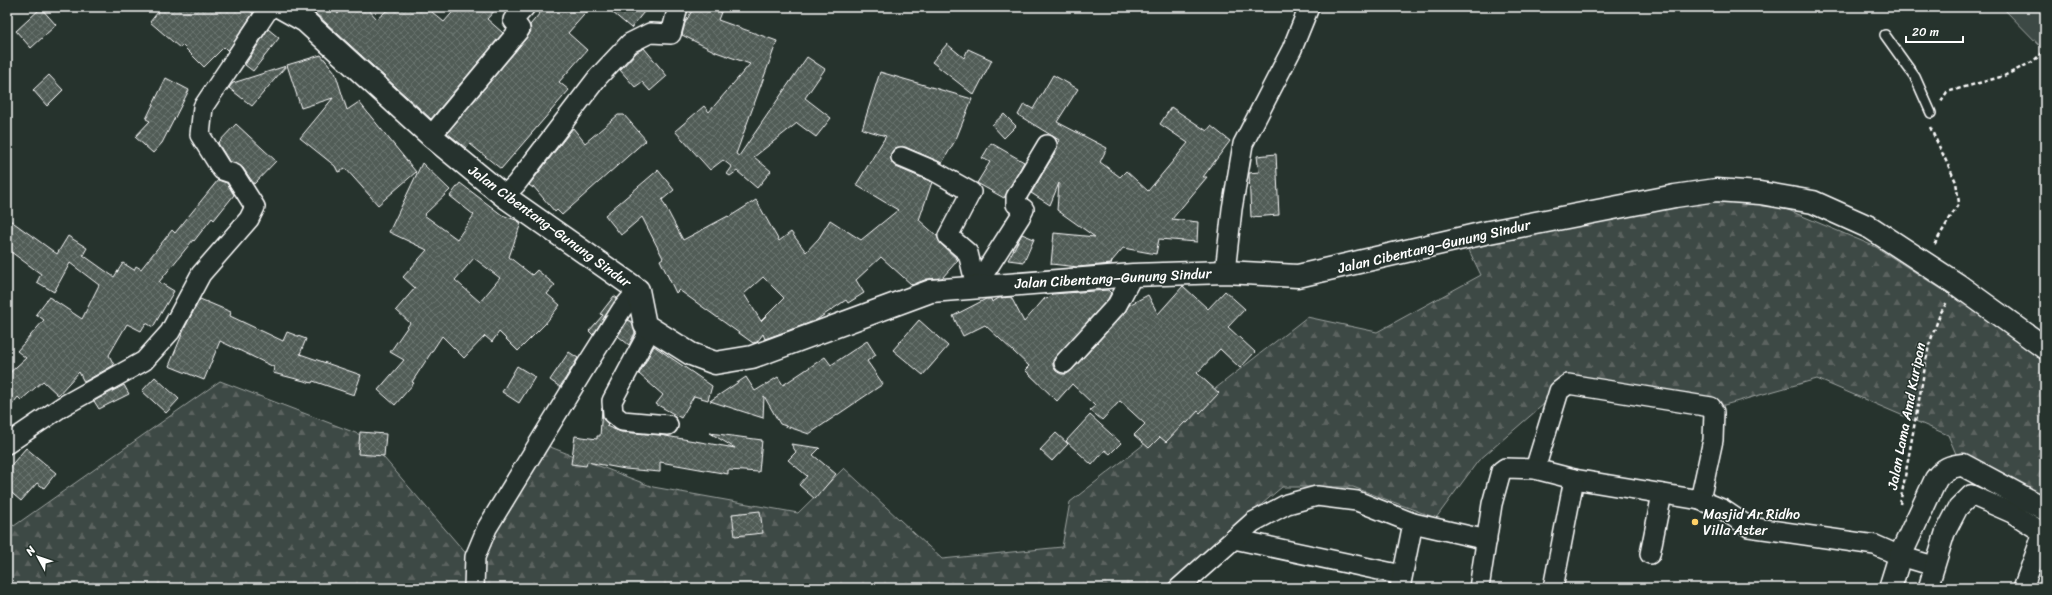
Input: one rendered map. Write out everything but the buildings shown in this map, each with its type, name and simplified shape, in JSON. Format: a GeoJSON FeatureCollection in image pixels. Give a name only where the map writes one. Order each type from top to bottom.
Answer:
{"type":"FeatureCollection","features":[{"type":"Feature","properties":{"kind":"street"},"geometry":{"type":"LineString","coordinates":[[7,444],[63,406],[144,361],[170,332],[201,274],[249,219],[255,207],[250,198],[234,174],[222,170],[200,135],[203,107],[270,7]]}},
{"type":"Feature","properties":{"kind":"street","name":"Jalan Cibentang–Gunung Sindur"},"geometry":{"type":"LineString","coordinates":[[280,7],[305,21],[431,136],[504,196],[638,290],[645,325],[691,354],[715,363],[752,358],[931,291],[976,286],[1134,275],[1225,272],[1298,276],[1489,232],[1675,196],[1716,190],[1760,193],[1813,202],[1871,228],[1958,285],[2045,348]]}},
{"type":"Feature","properties":{"kind":"street"},"geometry":{"type":"LineString","coordinates":[[431,136],[520,29],[513,20],[525,7]]}},
{"type":"Feature","properties":{"kind":"street"},"geometry":{"type":"LineString","coordinates":[[504,196],[516,184],[598,77],[630,43],[650,34],[671,34],[678,7]]}},
{"type":"Feature","properties":{"kind":"street"},"geometry":{"type":"LineString","coordinates":[[1225,272],[1232,209],[1243,144],[1292,49],[1309,7]]}},
{"type":"Feature","properties":{"kind":"street"},"geometry":{"type":"LineString","coordinates":[[976,286],[1020,217],[1024,209],[1016,204],[1016,197],[1047,145]]}},
{"type":"Feature","properties":{"kind":"street"},"geometry":{"type":"LineString","coordinates":[[901,157],[934,171],[971,192],[948,236],[968,253],[976,286]]}},
{"type":"Feature","properties":{"kind":"street"},"geometry":{"type":"LineString","coordinates":[[1064,363],[1117,305],[1134,275]]}},
{"type":"Feature","properties":{"kind":"street"},"geometry":{"type":"LineString","coordinates":[[474,588],[475,557],[487,528],[594,353],[622,309],[638,290]]}},
{"type":"Feature","properties":{"kind":"street"},"geometry":{"type":"LineString","coordinates":[[645,325],[648,335],[612,401],[614,414],[622,421],[668,425]]}},
{"type":"Feature","properties":{"kind":"street"},"geometry":{"type":"LineString","coordinates":[[1535,469],[1559,391],[1568,384],[1710,407],[1714,412],[1713,440],[1700,500]]}},
{"type":"Feature","properties":{"kind":"street"},"geometry":{"type":"LineString","coordinates":[[1890,588],[1900,556],[1936,479],[1943,470],[1951,466],[1962,465],[2045,508]]}},
{"type":"Feature","properties":{"kind":"street"},"geometry":{"type":"LineString","coordinates":[[1479,588],[1492,504],[1501,471],[1505,468],[1535,469],[1574,480],[1700,500],[1722,509],[1749,527],[1875,545],[1900,556],[1934,566]]}},
{"type":"Feature","properties":{"kind":"street"},"geometry":{"type":"LineString","coordinates":[[1553,588],[1574,480]]}},
{"type":"Feature","properties":{"kind":"street"},"geometry":{"type":"LineString","coordinates":[[1650,554],[1662,494]]}},
{"type":"Feature","properties":{"kind":"street"},"geometry":{"type":"LineString","coordinates":[[1928,588],[1945,533],[1958,508],[1971,495],[2012,514],[2044,533],[2023,588]]}},
{"type":"Feature","properties":{"kind":"street"},"geometry":{"type":"LineString","coordinates":[[1179,588],[1253,522],[1287,504],[1317,496],[1357,501],[1414,523],[1487,540]]}},
{"type":"Feature","properties":{"kind":"street"},"geometry":{"type":"LineString","coordinates":[[1234,539],[1401,581],[1414,523]]}},
{"type":"Feature","properties":{"kind":"lane"},"geometry":{"type":"LineString","coordinates":[[1885,35],[1915,77],[1931,113]]}},
{"type":"Feature","properties":{"kind":"path"},"geometry":{"type":"LineString","coordinates":[[1924,263],[1959,203],[1956,182],[1930,128],[1931,113],[1948,92],[2004,76],[2032,62],[2045,51]]}},
{"type":"Feature","properties":{"kind":"path","name":"Jalan Lama Amd Kuripan"},"geometry":{"type":"LineString","coordinates":[[1900,505],[1928,345],[1940,314],[1958,285]]}},
{"type":"Feature","properties":{"kind":"green space"},"geometry":{"type":"Polygon","coordinates":[[[2002,7],[2045,7],[2045,51],[2002,7]]]}},
{"type":"Feature","properties":{"kind":"green space"},"geometry":{"type":"Polygon","coordinates":[[[1687,199],[1769,202],[1876,247],[2045,356],[2045,518],[1967,480],[1948,435],[1817,379],[1710,409],[1559,391],[1478,461],[1436,518],[1353,487],[1282,487],[1163,588],[7,588],[7,519],[14,526],[220,381],[366,437],[469,557],[535,441],[653,487],[798,513],[844,468],[942,559],[1062,547],[1070,502],[1307,317],[1377,332],[1481,275],[1466,244],[1687,199]]]}},
{"type":"Feature","properties":{"kind":"place","name":"Masjid Ar Ridho Villa Aster"},"geometry":{"type":"Point","coordinates":[1695,522]}}]}
